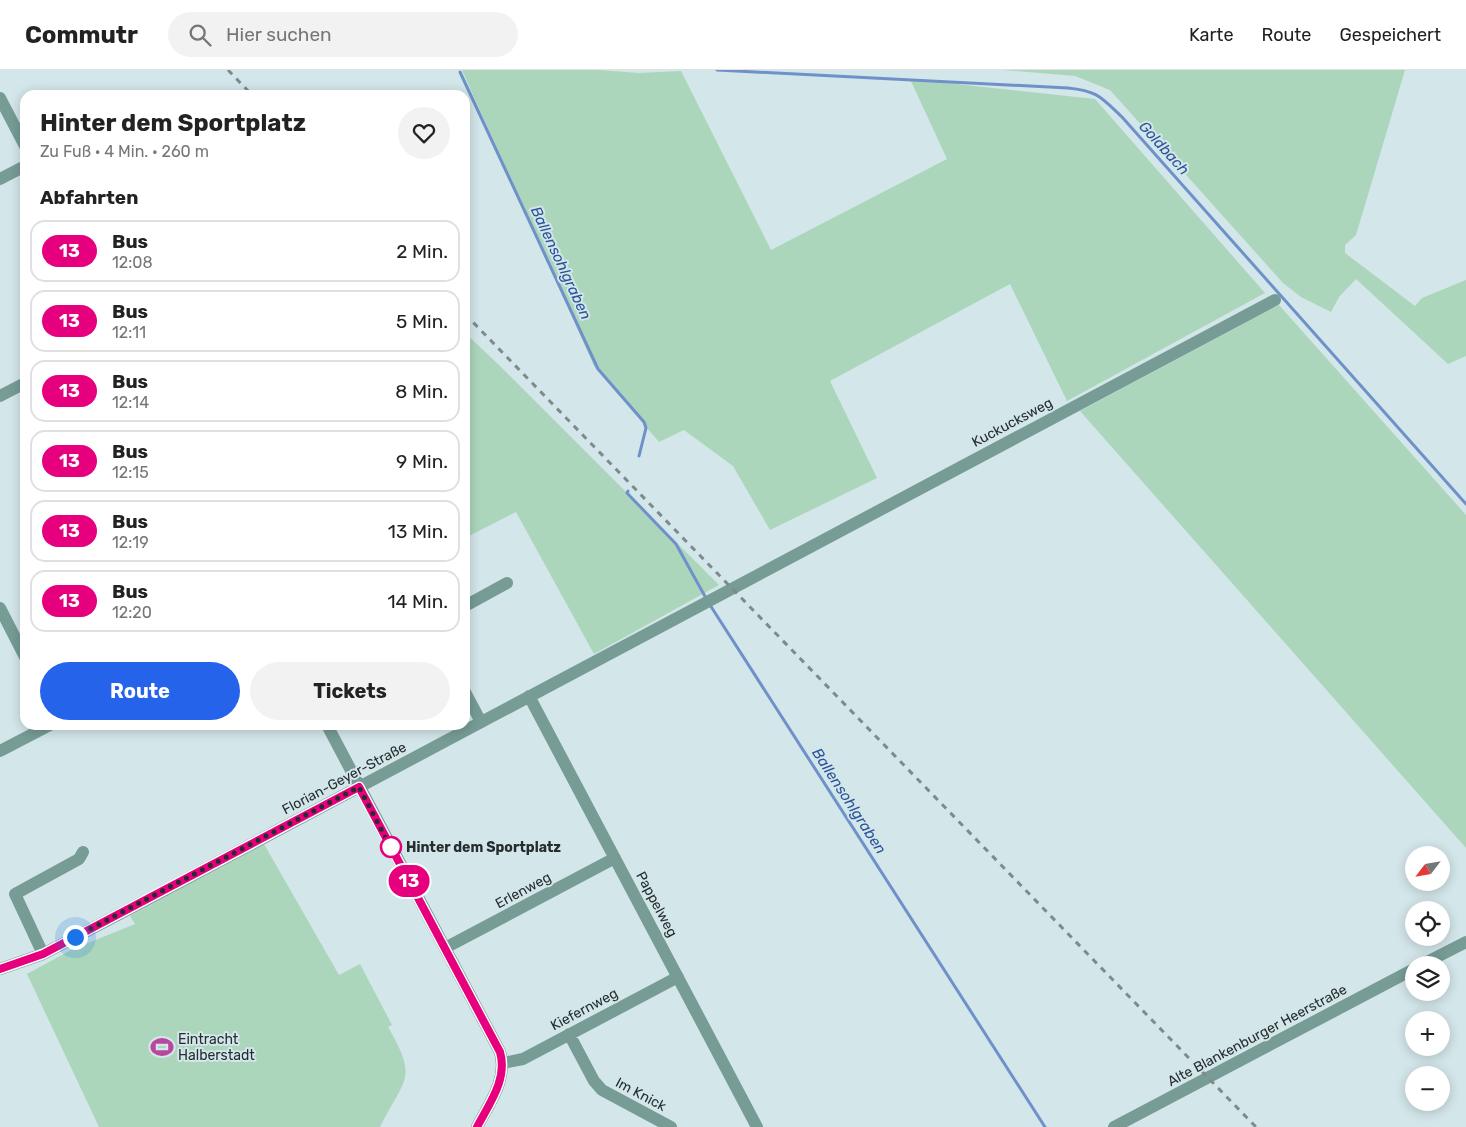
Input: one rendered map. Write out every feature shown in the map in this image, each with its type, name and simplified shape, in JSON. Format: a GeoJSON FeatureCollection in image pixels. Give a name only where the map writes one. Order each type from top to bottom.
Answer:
{"type":"FeatureCollection","features":[{"type":"Feature","properties":{"kind":"street"},"geometry":{"type":"LineString","coordinates":[[0,98],[20,136]]}},
{"type":"Feature","properties":{"kind":"street"},"geometry":{"type":"LineString","coordinates":[[0,179],[20,169]]}},
{"type":"Feature","properties":{"kind":"street","name":"Kuckucksweg"},"geometry":{"type":"LineString","coordinates":[[764,571],[1275,300]]}},
{"type":"Feature","properties":{"kind":"street"},"geometry":{"type":"LineString","coordinates":[[0,396],[20,386]]}},
{"type":"Feature","properties":{"kind":"street","name":"Florian-Geyer-Straße"},"geometry":{"type":"LineString","coordinates":[[470,728],[764,571]]}},
{"type":"Feature","properties":{"kind":"street"},"geometry":{"type":"LineString","coordinates":[[470,603],[507,583]]}},
{"type":"Feature","properties":{"kind":"street"},"geometry":{"type":"LineString","coordinates":[[0,608],[20,647]]}},
{"type":"Feature","properties":{"kind":"street","name":"Pappelweg"},"geometry":{"type":"LineString","coordinates":[[529,696],[757,1127]]}},
{"type":"Feature","properties":{"kind":"street"},"geometry":{"type":"LineString","coordinates":[[470,701],[481,722]]}},
{"type":"Feature","properties":{"kind":"street"},"geometry":{"type":"LineString","coordinates":[[0,752],[41,730]]}},
{"type":"Feature","properties":{"kind":"street"},"geometry":{"type":"LineString","coordinates":[[330,730],[495,1042],[503,1063],[500,1081],[477,1127]]}},
{"type":"Feature","properties":{"kind":"street","name":"Florian-Geyer-Straße"},"geometry":{"type":"LineString","coordinates":[[0,968],[43,954],[466,730]]}},
{"type":"Feature","properties":{"kind":"street"},"geometry":{"type":"LineString","coordinates":[[43,954],[15,894],[79,859],[83,852]]}},
{"type":"Feature","properties":{"kind":"street","name":"Erlenweg"},"geometry":{"type":"LineString","coordinates":[[445,948],[615,858]]}},
{"type":"Feature","properties":{"kind":"street"},"geometry":{"type":"LineString","coordinates":[[1439,956],[1466,942]]}},
{"type":"Feature","properties":{"kind":"street","name":"Alte Blankenburger Heerstraße"},"geometry":{"type":"LineString","coordinates":[[1114,1127],[1405,974]]}},
{"type":"Feature","properties":{"kind":"street","name":"Kiefernweg"},"geometry":{"type":"LineString","coordinates":[[503,1063],[523,1059],[678,977]]}},
{"type":"Feature","properties":{"kind":"street","name":"Im Knick"},"geometry":{"type":"LineString","coordinates":[[569,1034],[594,1081],[602,1090],[671,1127]]}},
{"type":"Feature","properties":{"kind":"green space"},"geometry":{"type":"Polygon","coordinates":[[[462,70],[599,70],[639,73],[681,71],[771,250],[947,159],[910,79],[1095,99],[1265,293],[1067,401],[1010,284],[830,381],[877,478],[770,530],[733,466],[684,430],[659,442],[594,366],[462,70]]]}},
{"type":"Feature","properties":{"kind":"green space"},"geometry":{"type":"Polygon","coordinates":[[[1003,70],[1405,70],[1356,235],[1345,245],[1345,253],[1415,306],[1422,298],[1466,280],[1466,356],[1448,364],[1356,279],[1339,297],[1331,312],[1301,297],[1283,283],[1110,90],[1075,76],[1003,70]]]}},
{"type":"Feature","properties":{"kind":"green space"},"geometry":{"type":"Polygon","coordinates":[[[1279,305],[1466,515],[1466,848],[1080,411],[1279,305]]]}},
{"type":"Feature","properties":{"kind":"green space"},"geometry":{"type":"Polygon","coordinates":[[[470,338],[719,585],[594,654],[516,512],[470,535],[470,338]]]}},
{"type":"Feature","properties":{"kind":"green space"},"geometry":{"type":"Polygon","coordinates":[[[264,844],[339,975],[360,964],[392,1025],[388,1027],[403,1058],[405,1078],[380,1127],[99,1127],[27,974],[71,950],[135,924],[130,916],[264,844]]]}},
{"type":"Feature","properties":{"kind":"waterway","name":"Goldbach"},"geometry":{"type":"LineString","coordinates":[[717,70],[1068,88],[1093,93],[1109,104],[1122,117],[1466,504]]}},
{"type":"Feature","properties":{"kind":"waterway","name":"Ballensohlgraben"},"geometry":{"type":"LineString","coordinates":[[460,72],[468,90]]}},
{"type":"Feature","properties":{"kind":"waterway","name":"Ballensohlgraben"},"geometry":{"type":"LineString","coordinates":[[470,94],[598,369],[644,422],[646,428],[639,456]]}},
{"type":"Feature","properties":{"kind":"waterway","name":"Ballensohlgraben"},"geometry":{"type":"LineString","coordinates":[[628,491],[627,493],[676,544],[707,600]]}},
{"type":"Feature","properties":{"kind":"waterway","name":"Ballensohlgraben"},"geometry":{"type":"LineString","coordinates":[[710,605],[1045,1127]]}},
{"type":"Feature","properties":{"kind":"railway"},"geometry":{"type":"LineString","coordinates":[[228,70],[247,90]]}},
{"type":"Feature","properties":{"kind":"railway"},"geometry":{"type":"LineString","coordinates":[[470,319],[1256,1127]]}},
{"type":"Feature","properties":{"kind":"bus line","name":"13"},"geometry":{"type":"LineString","coordinates":[[0,969],[43,954],[359,787],[500,1052],[503,1063],[500,1081],[477,1127]]}},
{"type":"Feature","properties":{"kind":"place","name":"Hinter dem Sportplatz"},"geometry":{"type":"Point","coordinates":[391,847]}},
{"type":"Feature","properties":{"kind":"place","name":"Eintracht Halberstadt"},"geometry":{"type":"Point","coordinates":[162,1047]}},
{"type":"Feature","properties":{"kind":"route"},"geometry":{"type":"LineString","coordinates":[[75,937],[359,787],[392,850],[391,847]]}}]}
